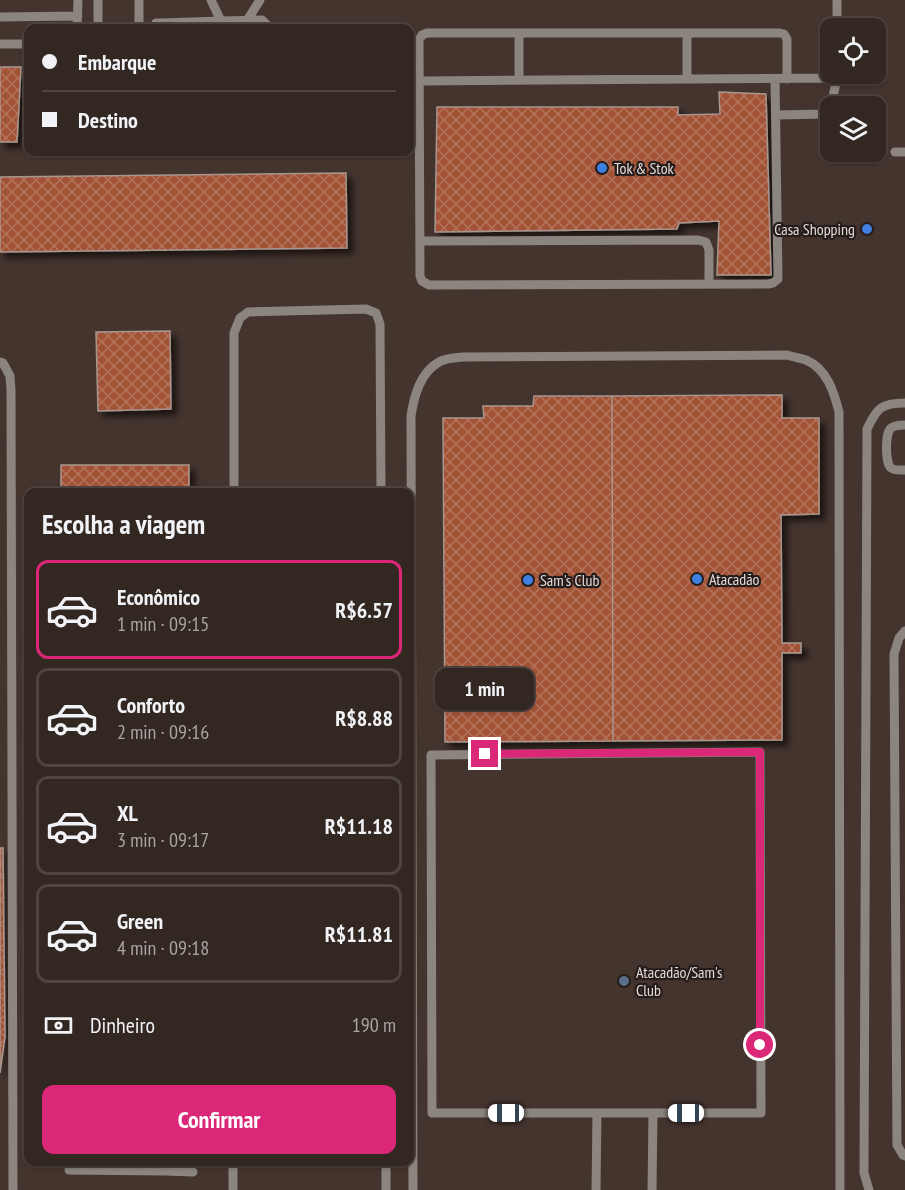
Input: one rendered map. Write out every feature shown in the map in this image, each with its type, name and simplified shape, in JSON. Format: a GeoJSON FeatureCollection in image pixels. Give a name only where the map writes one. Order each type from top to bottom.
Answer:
{"type":"FeatureCollection","features":[{"type":"Feature","properties":{"kind":"lane"},"geometry":{"type":"LineString","coordinates":[[77,24],[78,0]]}},
{"type":"Feature","properties":{"kind":"lane"},"geometry":{"type":"LineString","coordinates":[[98,0],[98,24]]}},
{"type":"Feature","properties":{"kind":"lane"},"geometry":{"type":"LineString","coordinates":[[139,0],[139,24]]}},
{"type":"Feature","properties":{"kind":"lane"},"geometry":{"type":"LineString","coordinates":[[211,0],[221,21]]}},
{"type":"Feature","properties":{"kind":"lane"},"geometry":{"type":"LineString","coordinates":[[248,19],[260,0]]}},
{"type":"Feature","properties":{"kind":"lane"},"geometry":{"type":"LineString","coordinates":[[837,0],[837,18]]}},
{"type":"Feature","properties":{"kind":"lane"},"geometry":{"type":"LineString","coordinates":[[0,17],[78,16]]}},
{"type":"Feature","properties":{"kind":"lane"},"geometry":{"type":"LineString","coordinates":[[156,24],[248,19],[262,20],[266,24]]}},
{"type":"Feature","properties":{"kind":"lane"},"geometry":{"type":"LineString","coordinates":[[776,80],[778,279],[773,283],[429,285],[422,281],[420,276],[418,40],[422,35],[427,33],[784,34],[787,39],[787,79]]}},
{"type":"Feature","properties":{"kind":"lane"},"geometry":{"type":"LineString","coordinates":[[519,34],[519,80]]}},
{"type":"Feature","properties":{"kind":"lane"},"geometry":{"type":"LineString","coordinates":[[687,34],[687,80]]}},
{"type":"Feature","properties":{"kind":"lane"},"geometry":{"type":"LineString","coordinates":[[0,44],[24,44]]}},
{"type":"Feature","properties":{"kind":"lane"},"geometry":{"type":"LineString","coordinates":[[419,81],[776,80],[820,77]]}},
{"type":"Feature","properties":{"kind":"lane"},"geometry":{"type":"LineString","coordinates":[[776,115],[828,114],[836,84]]}},
{"type":"Feature","properties":{"kind":"lane"},"geometry":{"type":"LineString","coordinates":[[420,241],[698,240],[706,242],[709,250],[709,283]]}},
{"type":"Feature","properties":{"kind":"lane"},"geometry":{"type":"LineString","coordinates":[[234,488],[234,333],[240,318],[248,312],[366,309],[376,313],[380,324],[381,488]]}},
{"type":"Feature","properties":{"kind":"lane"},"geometry":{"type":"LineString","coordinates":[[411,488],[411,416],[414,397],[428,372],[439,362],[450,359],[463,357],[787,355],[807,360],[821,371],[833,389],[839,412],[840,1190]]}},
{"type":"Feature","properties":{"kind":"lane"},"geometry":{"type":"LineString","coordinates":[[0,362],[3,363],[10,376],[11,390],[13,1190]]}},
{"type":"Feature","properties":{"kind":"lane"},"geometry":{"type":"LineString","coordinates":[[869,1190],[864,1173],[867,429],[875,412],[892,403],[905,403]]}},
{"type":"Feature","properties":{"kind":"lane"},"geometry":{"type":"LineString","coordinates":[[905,425],[891,428],[887,434],[887,462],[889,467],[905,471]]}},
{"type":"Feature","properties":{"kind":"lane"},"geometry":{"type":"LineString","coordinates":[[905,631],[899,638],[894,654],[894,666],[897,1145],[905,1156]]}},
{"type":"Feature","properties":{"kind":"lane"},"geometry":{"type":"LineString","coordinates":[[760,752],[761,1113],[652,1113],[432,1113],[431,755],[760,752]]}},
{"type":"Feature","properties":{"kind":"lane"},"geometry":{"type":"LineString","coordinates":[[596,1190],[597,1113]]}},
{"type":"Feature","properties":{"kind":"lane"},"geometry":{"type":"LineString","coordinates":[[652,1113],[652,1190]]}},
{"type":"Feature","properties":{"kind":"lane"},"geometry":{"type":"LineString","coordinates":[[69,1170],[166,1166],[193,1172]]}},
{"type":"Feature","properties":{"kind":"lane"},"geometry":{"type":"LineString","coordinates":[[233,1166],[233,1190]]}},
{"type":"Feature","properties":{"kind":"lane"},"geometry":{"type":"LineString","coordinates":[[386,1166],[386,1190]]}},
{"type":"Feature","properties":{"kind":"lane"},"geometry":{"type":"LineString","coordinates":[[413,1166],[413,1190]]}},
{"type":"Feature","properties":{"kind":"building"},"geometry":{"type":"Polygon","coordinates":[[[0,67],[21,67],[17,142],[0,142],[0,67]]]}},
{"type":"Feature","properties":{"kind":"building","name":"Tok & Stok"},"geometry":{"type":"Polygon","coordinates":[[[719,92],[766,94],[771,275],[717,275],[719,221],[679,223],[677,229],[435,232],[437,107],[678,107],[678,115],[720,114],[719,92]]]}},
{"type":"Feature","properties":{"kind":"building"},"geometry":{"type":"Polygon","coordinates":[[[346,173],[347,248],[0,252],[0,177],[346,173]]]}},
{"type":"Feature","properties":{"kind":"building"},"geometry":{"type":"Polygon","coordinates":[[[170,331],[171,409],[98,411],[96,332],[170,331]]]}},
{"type":"Feature","properties":{"kind":"building","name":"Atacadão"},"geometry":{"type":"Polygon","coordinates":[[[782,395],[782,418],[819,418],[819,514],[781,515],[782,643],[801,643],[801,653],[782,653],[782,740],[613,741],[612,396],[782,395]]]}},
{"type":"Feature","properties":{"kind":"building","name":"Sam's Club"},"geometry":{"type":"Polygon","coordinates":[[[534,396],[612,396],[613,741],[445,742],[443,418],[484,418],[483,406],[533,406],[534,396]]]}},
{"type":"Feature","properties":{"kind":"building"},"geometry":{"type":"Polygon","coordinates":[[[61,465],[189,465],[189,488],[61,488],[61,465]]]}},
{"type":"Feature","properties":{"kind":"building"},"geometry":{"type":"Polygon","coordinates":[[[0,848],[3,848],[5,1037],[0,1073],[0,848]]]}},
{"type":"Feature","properties":{"kind":"place","name":"Tok & Stok"},"geometry":{"type":"Point","coordinates":[602,168]}},
{"type":"Feature","properties":{"kind":"place","name":"Casa Shopping"},"geometry":{"type":"Point","coordinates":[867,229]}},
{"type":"Feature","properties":{"kind":"place","name":"Atacadão"},"geometry":{"type":"Point","coordinates":[697,579]}},
{"type":"Feature","properties":{"kind":"place","name":"Sam's Club"},"geometry":{"type":"Point","coordinates":[528,580]}},
{"type":"Feature","properties":{"kind":"place","name":"Atacadão/Sam's Club"},"geometry":{"type":"Point","coordinates":[624,981]}},
{"type":"Feature","properties":{"kind":"route"},"geometry":{"type":"LineString","coordinates":[[485,754],[760,752],[760,1045]]}}]}
